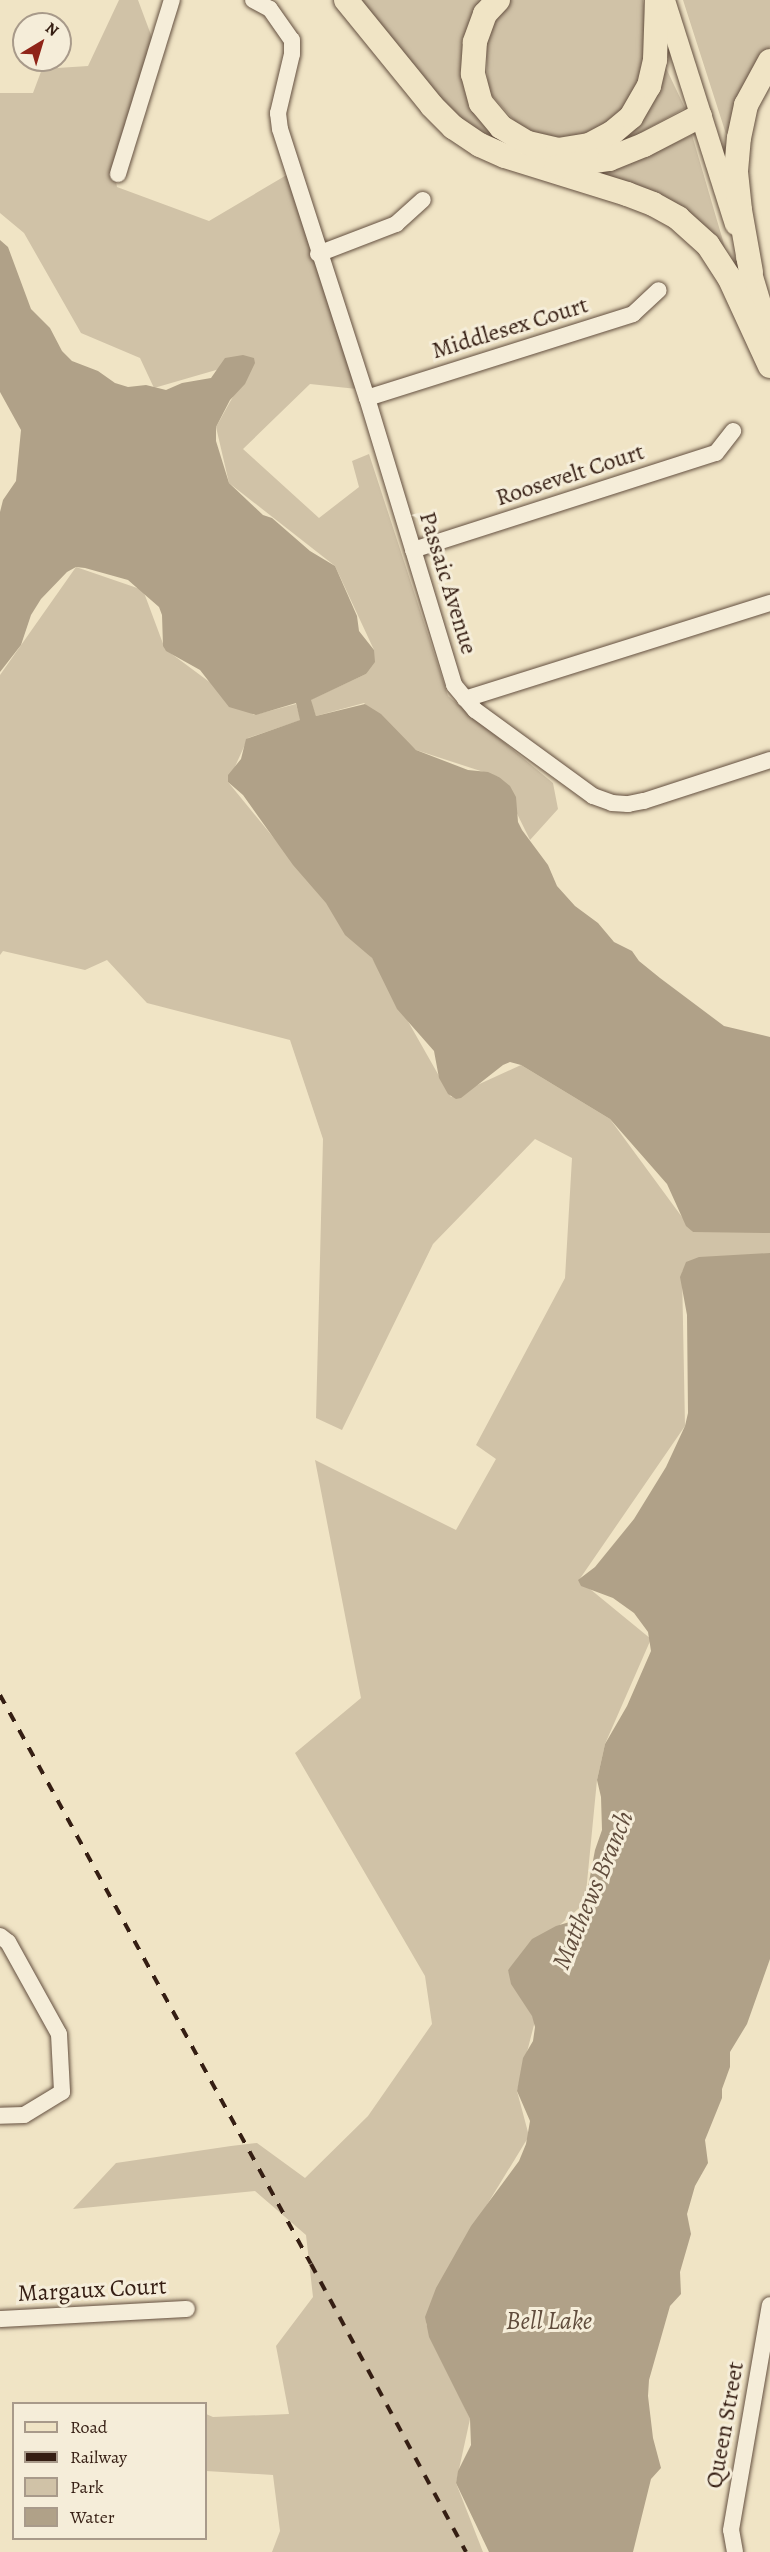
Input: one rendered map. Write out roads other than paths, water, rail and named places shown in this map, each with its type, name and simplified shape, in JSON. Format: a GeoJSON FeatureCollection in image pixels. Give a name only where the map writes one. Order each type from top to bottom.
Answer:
{"type":"FeatureCollection","features":[{"type":"Feature","properties":{"kind":"highway"},"geometry":{"type":"LineString","coordinates":[[346,0],[432,106],[453,127],[480,145],[505,156],[627,194],[653,204],[678,218],[708,245],[729,277],[770,366]]}},
{"type":"Feature","properties":{"kind":"highway"},"geometry":{"type":"LineString","coordinates":[[498,0],[485,14],[474,42],[473,74],[481,103],[501,127],[528,143],[558,150],[589,145],[612,133],[631,117],[649,86],[655,60],[657,0]]}},
{"type":"Feature","properties":{"kind":"highway"},"geometry":{"type":"LineString","coordinates":[[751,272],[738,190],[739,138],[746,105],[770,61]]}},
{"type":"Feature","properties":{"kind":"highway"},"geometry":{"type":"LineString","coordinates":[[544,168],[609,159],[644,146],[700,116]]}},
{"type":"Feature","properties":{"kind":"main road"},"geometry":{"type":"LineString","coordinates":[[664,0],[770,336]]}},
{"type":"Feature","properties":{"kind":"street"},"geometry":{"type":"LineString","coordinates":[[118,174],[172,0]]}},
{"type":"Feature","properties":{"kind":"street","name":"Passaic Avenue"},"geometry":{"type":"LineString","coordinates":[[258,3],[280,20],[292,40],[292,54],[278,114],[279,129],[367,398],[454,685],[475,710],[593,796],[612,803],[628,804],[644,801],[770,760]]}},
{"type":"Feature","properties":{"kind":"street"},"geometry":{"type":"LineString","coordinates":[[318,254],[396,225],[423,200]]}},
{"type":"Feature","properties":{"kind":"street","name":"Middlesex Court"},"geometry":{"type":"LineString","coordinates":[[367,398],[633,314],[659,290]]}},
{"type":"Feature","properties":{"kind":"street","name":"Roosevelt Court"},"geometry":{"type":"LineString","coordinates":[[413,550],[716,453],[733,431]]}},
{"type":"Feature","properties":{"kind":"street"},"geometry":{"type":"LineString","coordinates":[[465,699],[770,603]]}},
{"type":"Feature","properties":{"kind":"street"},"geometry":{"type":"LineString","coordinates":[[0,1936],[8,1942],[59,2034],[62,2092],[24,2115],[0,2116]]}},
{"type":"Feature","properties":{"kind":"street","name":"Queen Street"},"geometry":{"type":"LineString","coordinates":[[735,2552],[731,2530],[770,2305]]}},
{"type":"Feature","properties":{"kind":"street","name":"Margaux Court"},"geometry":{"type":"LineString","coordinates":[[0,2319],[187,2309]]}},
{"type":"Feature","properties":{"kind":"water"},"geometry":{"type":"Polygon","coordinates":[[[0,240],[8,247],[31,309],[50,328],[62,351],[72,361],[98,371],[115,383],[128,387],[146,385],[166,390],[182,383],[211,378],[225,358],[243,355],[254,358],[255,363],[245,384],[230,400],[216,427],[216,441],[229,483],[263,515],[272,518],[310,551],[335,566],[357,616],[359,631],[374,650],[375,662],[366,674],[311,700],[316,716],[365,704],[381,714],[416,750],[468,770],[488,772],[499,777],[510,786],[516,797],[518,822],[522,830],[548,865],[557,886],[575,906],[598,923],[614,942],[632,951],[639,961],[724,1026],[770,1037],[770,1233],[693,1232],[686,1226],[667,1184],[610,1119],[521,1065],[510,1062],[503,1065],[461,1098],[456,1099],[448,1094],[439,1078],[434,1051],[397,1009],[372,958],[345,935],[326,903],[293,865],[243,795],[228,782],[228,775],[241,759],[246,739],[300,720],[296,703],[256,715],[229,707],[200,670],[166,651],[163,646],[162,615],[159,607],[128,580],[85,568],[76,567],[67,572],[41,599],[31,615],[21,645],[0,672],[0,512],[3,500],[16,481],[21,430],[0,392],[0,240]]]}},
{"type":"Feature","properties":{"kind":"water","name":"Bell Lake"},"geometry":{"type":"Polygon","coordinates":[[[770,1253],[770,1959],[747,2024],[730,2052],[730,2067],[722,2089],[722,2098],[705,2140],[708,2163],[695,2186],[687,2214],[691,2234],[680,2272],[681,2294],[670,2306],[649,2380],[648,2396],[653,2438],[661,2468],[651,2479],[633,2552],[489,2552],[456,2483],[458,2471],[471,2445],[470,2419],[429,2337],[425,2317],[436,2288],[471,2226],[519,2161],[526,2144],[530,2121],[517,2091],[523,2058],[533,2041],[535,2027],[532,2016],[511,1984],[508,1970],[532,1939],[556,1926],[573,1921],[585,1903],[595,1850],[602,1830],[601,1797],[597,1780],[605,1744],[627,1706],[651,1651],[648,1632],[634,1613],[613,1598],[581,1586],[578,1580],[595,1567],[634,1519],[666,1467],[685,1426],[688,1413],[687,1315],[680,1277],[686,1262],[699,1257],[770,1253]]]}},
{"type":"Feature","properties":{"kind":"railway"},"geometry":{"type":"LineString","coordinates":[[0,1695],[466,2552]]}},
{"type":"Feature","properties":{"kind":"water label","name":"Matthews Branch"},"geometry":{"type":"Point","coordinates":[593,1890]}}]}
